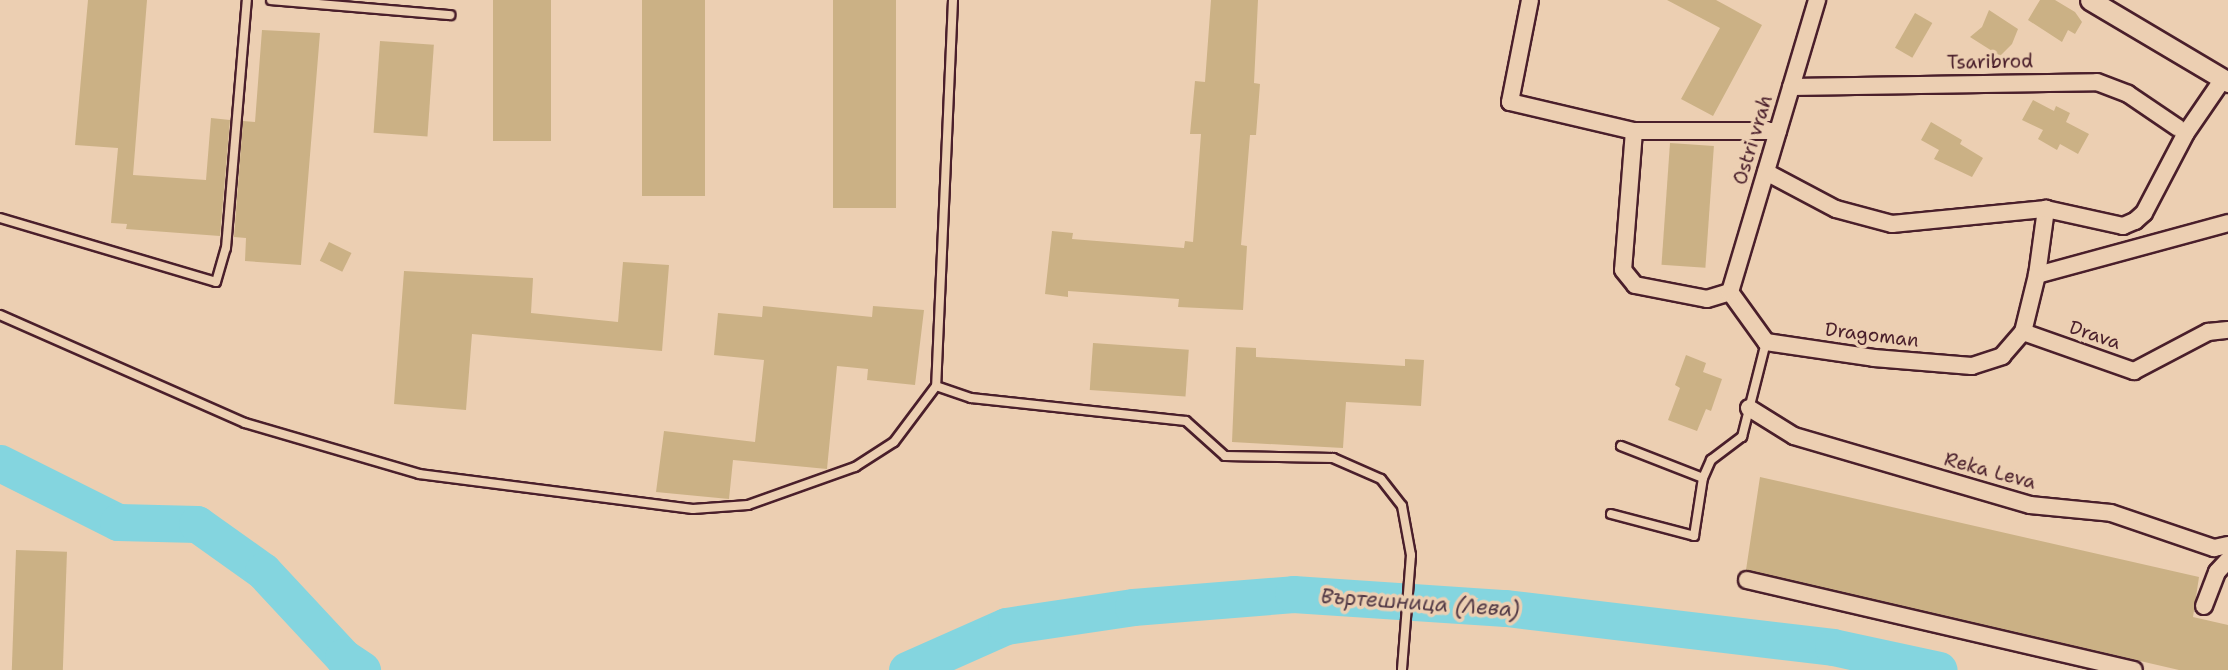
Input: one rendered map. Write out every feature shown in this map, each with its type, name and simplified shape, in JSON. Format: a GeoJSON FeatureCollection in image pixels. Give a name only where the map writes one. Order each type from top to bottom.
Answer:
{"type":"FeatureCollection","features":[{"type":"Feature","properties":{"kind":"street"},"geometry":{"type":"LineString","coordinates":[[1530,0],[1510,102],[1634,131],[1778,131]]}},
{"type":"Feature","properties":{"kind":"street","name":"Ostri vrah"},"geometry":{"type":"LineString","coordinates":[[1730,292],[1817,0]]}},
{"type":"Feature","properties":{"kind":"street"},"geometry":{"type":"LineString","coordinates":[[1766,172],[1836,209],[1892,224],[2046,209],[2123,226],[2135,221],[2144,213],[2186,133],[2226,81],[2090,0]]}},
{"type":"Feature","properties":{"kind":"street"},"geometry":{"type":"LineString","coordinates":[[2110,0],[2140,29]]}},
{"type":"Feature","properties":{"kind":"street","name":"Tsaribrod"},"geometry":{"type":"LineString","coordinates":[[1791,88],[2097,82],[2128,94],[2178,128]]}},
{"type":"Feature","properties":{"kind":"street"},"geometry":{"type":"LineString","coordinates":[[1634,131],[1623,270],[1635,285],[1707,299],[1730,292],[1766,342]]}},
{"type":"Feature","properties":{"kind":"street"},"geometry":{"type":"LineString","coordinates":[[2023,332],[2037,275],[2046,209]]}},
{"type":"Feature","properties":{"kind":"street"},"geometry":{"type":"LineString","coordinates":[[2037,275],[2228,223]]}},
{"type":"Feature","properties":{"kind":"street","name":"Drava"},"geometry":{"type":"LineString","coordinates":[[2023,332],[2134,371],[2208,332],[2228,330]]}},
{"type":"Feature","properties":{"kind":"street","name":"Dragoman"},"geometry":{"type":"LineString","coordinates":[[1766,342],[1874,358],[1972,366],[2002,356],[2023,332]]}},
{"type":"Feature","properties":{"kind":"street","name":"Reka Leva"},"geometry":{"type":"LineString","coordinates":[[1749,408],[1794,436],[2030,505],[2111,513],[2214,548],[2228,545]]}},
{"type":"Feature","properties":{"kind":"street"},"geometry":{"type":"LineString","coordinates":[[2204,606],[2217,572],[2228,560]]}},
{"type":"Feature","properties":{"kind":"street"},"geometry":{"type":"LineString","coordinates":[[1747,580],[2134,670]]}},
{"type":"Feature","properties":{"kind":"lane"},"geometry":{"type":"LineString","coordinates":[[0,218],[216,282],[226,248],[247,0]]}},
{"type":"Feature","properties":{"kind":"lane"},"geometry":{"type":"LineString","coordinates":[[271,0],[450,15]]}},
{"type":"Feature","properties":{"kind":"lane"},"geometry":{"type":"LineString","coordinates":[[0,315],[245,423],[419,474],[693,509],[748,505],[855,467],[894,442],[936,386],[953,0]]}},
{"type":"Feature","properties":{"kind":"lane"},"geometry":{"type":"LineString","coordinates":[[1611,514],[1694,536],[1703,478],[1711,460],[1742,437],[1766,342]]}},
{"type":"Feature","properties":{"kind":"lane"},"geometry":{"type":"LineString","coordinates":[[936,386],[971,398],[1186,421],[1225,456],[1333,458],[1381,479],[1402,506],[1411,555],[1402,670]]}},
{"type":"Feature","properties":{"kind":"lane"},"geometry":{"type":"LineString","coordinates":[[1620,446],[1703,478]]}},
{"type":"Feature","properties":{"kind":"building"},"geometry":{"type":"Polygon","coordinates":[[[88,0],[147,0],[133,175],[206,180],[211,118],[230,120],[220,236],[126,229],[127,224],[111,223],[118,148],[75,145],[88,0]]]}},
{"type":"Feature","properties":{"kind":"building"},"geometry":{"type":"Polygon","coordinates":[[[493,0],[551,0],[551,141],[493,141],[493,0]]]}},
{"type":"Feature","properties":{"kind":"building"},"geometry":{"type":"Polygon","coordinates":[[[642,0],[705,0],[705,196],[642,196],[642,0]]]}},
{"type":"Feature","properties":{"kind":"building"},"geometry":{"type":"Polygon","coordinates":[[[833,0],[896,0],[896,208],[833,208],[833,0]]]}},
{"type":"Feature","properties":{"kind":"building"},"geometry":{"type":"Polygon","coordinates":[[[1211,0],[1258,0],[1254,83],[1260,84],[1256,135],[1250,135],[1241,245],[1247,246],[1243,310],[1178,307],[1179,299],[1068,291],[1068,297],[1045,294],[1052,231],[1073,233],[1072,239],[1184,248],[1185,241],[1193,242],[1201,134],[1190,134],[1195,81],[1205,82],[1211,0]]]}},
{"type":"Feature","properties":{"kind":"building"},"geometry":{"type":"Polygon","coordinates":[[[1667,0],[1716,0],[1762,25],[1713,116],[1681,99],[1720,28],[1667,0]]]}},
{"type":"Feature","properties":{"kind":"building"},"geometry":{"type":"Polygon","coordinates":[[[2040,0],[2055,0],[2075,12],[2082,22],[2075,34],[2068,30],[2062,42],[2028,20],[2040,0]]]}},
{"type":"Feature","properties":{"kind":"building"},"geometry":{"type":"Polygon","coordinates":[[[1989,10],[2018,29],[2012,44],[2000,56],[1970,37],[1982,27],[1989,10]]]}},
{"type":"Feature","properties":{"kind":"building"},"geometry":{"type":"Polygon","coordinates":[[[1915,13],[1932,23],[1912,58],[1895,48],[1915,13]]]}},
{"type":"Feature","properties":{"kind":"building"},"geometry":{"type":"Polygon","coordinates":[[[262,30],[320,33],[301,265],[245,261],[246,238],[234,237],[243,121],[255,122],[262,30]]]}},
{"type":"Feature","properties":{"kind":"building"},"geometry":{"type":"Polygon","coordinates":[[[380,41],[434,45],[427,137],[374,133],[380,41]]]}},
{"type":"Feature","properties":{"kind":"building"},"geometry":{"type":"Polygon","coordinates":[[[2033,100],[2054,111],[2056,106],[2070,113],[2066,122],[2089,134],[2078,154],[2060,144],[2057,150],[2038,139],[2043,130],[2022,120],[2033,100]]]}},
{"type":"Feature","properties":{"kind":"building"},"geometry":{"type":"Polygon","coordinates":[[[1931,122],[1962,140],[1960,144],[1983,158],[1972,177],[1934,159],[1939,150],[1921,140],[1931,122]]]}},
{"type":"Feature","properties":{"kind":"building"},"geometry":{"type":"Polygon","coordinates":[[[1670,143],[1714,146],[1705,268],[1661,265],[1670,143]]]}},
{"type":"Feature","properties":{"kind":"building"},"geometry":{"type":"Polygon","coordinates":[[[329,242],[351,253],[342,272],[320,261],[329,242]]]}},
{"type":"Feature","properties":{"kind":"building"},"geometry":{"type":"Polygon","coordinates":[[[623,262],[669,265],[662,351],[472,334],[466,410],[394,404],[404,271],[533,278],[531,313],[618,322],[623,262]]]}},
{"type":"Feature","properties":{"kind":"building"},"geometry":{"type":"Polygon","coordinates":[[[763,306],[872,317],[873,306],[924,310],[915,385],[867,380],[868,369],[837,366],[827,469],[733,460],[729,499],[656,492],[664,431],[755,442],[764,360],[714,355],[718,313],[762,317],[763,306]]]}},
{"type":"Feature","properties":{"kind":"building"},"geometry":{"type":"Polygon","coordinates":[[[1093,343],[1189,350],[1185,397],[1090,390],[1093,343]]]}},
{"type":"Feature","properties":{"kind":"building"},"geometry":{"type":"Polygon","coordinates":[[[1236,347],[1256,348],[1256,357],[1405,366],[1405,359],[1424,360],[1421,406],[1346,402],[1343,448],[1232,442],[1236,347]]]}},
{"type":"Feature","properties":{"kind":"building"},"geometry":{"type":"Polygon","coordinates":[[[1686,355],[1706,363],[1703,372],[1722,379],[1711,411],[1706,409],[1697,431],[1668,420],[1680,388],[1675,385],[1686,355]]]}},
{"type":"Feature","properties":{"kind":"building"},"geometry":{"type":"Polygon","coordinates":[[[1760,477],[2199,577],[2193,617],[2228,625],[2228,670],[2179,670],[1746,570],[1760,477]]]}},
{"type":"Feature","properties":{"kind":"building"},"geometry":{"type":"Polygon","coordinates":[[[16,550],[67,552],[63,670],[12,670],[16,550]]]}},
{"type":"Feature","properties":{"kind":"waterway","name":"Въртешница (Лева)"},"geometry":{"type":"LineString","coordinates":[[0,463],[118,522],[197,524],[263,571],[343,657],[362,670]]}},
{"type":"Feature","properties":{"kind":"waterway","name":"Въртешница (Лева)"},"geometry":{"type":"LineString","coordinates":[[907,670],[1006,626],[1133,607],[1293,594],[1506,608],[1833,647],[1939,670]]}}]}
